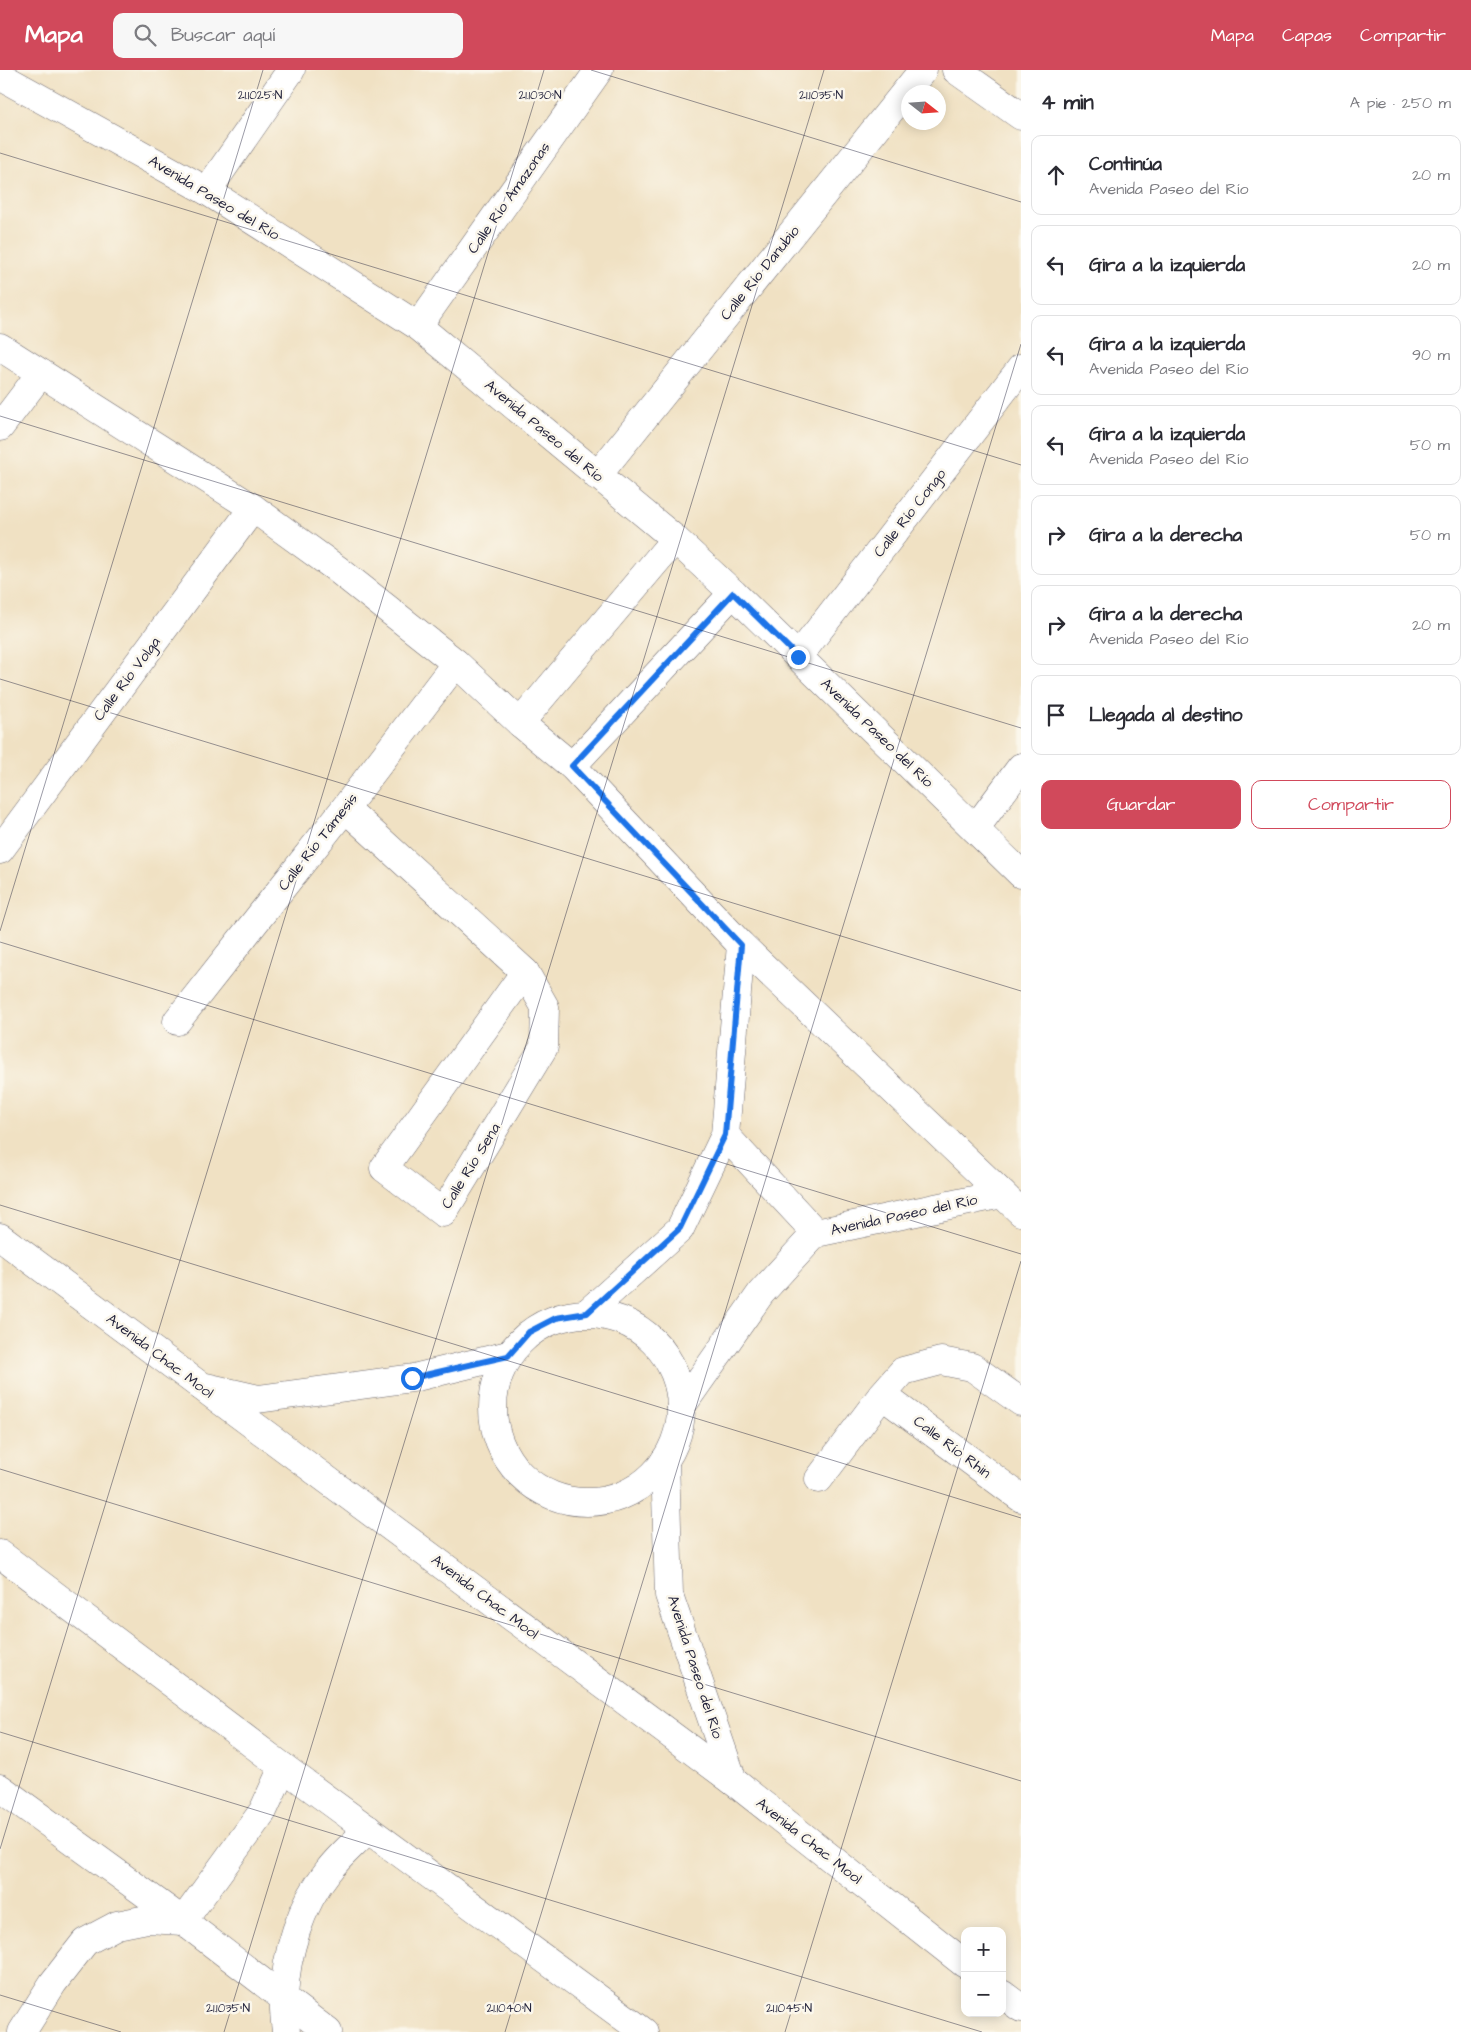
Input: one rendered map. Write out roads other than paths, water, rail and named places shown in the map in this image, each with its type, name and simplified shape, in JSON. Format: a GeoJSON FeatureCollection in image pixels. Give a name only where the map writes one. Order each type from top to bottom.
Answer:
{"type":"FeatureCollection","features":[{"type":"Feature","properties":{"kind":"street"},"geometry":{"type":"LineString","coordinates":[[207,191],[291,70]]}},
{"type":"Feature","properties":{"kind":"street","name":"Calle Río Amazonas"},"geometry":{"type":"LineString","coordinates":[[418,326],[599,70]]}},
{"type":"Feature","properties":{"kind":"street","name":"Calle Río Danubio"},"geometry":{"type":"LineString","coordinates":[[597,476],[923,70]]}},
{"type":"Feature","properties":{"kind":"street"},"geometry":{"type":"LineString","coordinates":[[956,70],[1021,116]]}},
{"type":"Feature","properties":{"kind":"street","name":"Avenida Paseo del Río"},"geometry":{"type":"LineString","coordinates":[[0,76],[207,191],[418,326],[675,539],[733,593],[1021,874]]}},
{"type":"Feature","properties":{"kind":"street","name":"Avenida Paseo del Río"},"geometry":{"type":"LineString","coordinates":[[0,347],[253,508],[456,662],[520,723],[572,766],[741,945],[1012,1203]]}},
{"type":"Feature","properties":{"kind":"street","name":"Calle Río Congo"},"geometry":{"type":"LineString","coordinates":[[798,657],[1021,368]]}},
{"type":"Feature","properties":{"kind":"street"},"geometry":{"type":"LineString","coordinates":[[0,427],[41,373]]}},
{"type":"Feature","properties":{"kind":"street","name":"Calle Río Volga"},"geometry":{"type":"LineString","coordinates":[[0,850],[253,508]]}},
{"type":"Feature","properties":{"kind":"street"},"geometry":{"type":"LineString","coordinates":[[520,723],[675,539]]}},
{"type":"Feature","properties":{"kind":"street"},"geometry":{"type":"LineString","coordinates":[[572,766],[733,593]]}},
{"type":"Feature","properties":{"kind":"street","name":"Calle Río Támesis"},"geometry":{"type":"LineString","coordinates":[[178,1021],[345,808],[456,662]]}},
{"type":"Feature","properties":{"kind":"street"},"geometry":{"type":"LineString","coordinates":[[975,829],[1021,766]]}},
{"type":"Feature","properties":{"kind":"street","name":"Calle Río Sena"},"geometry":{"type":"LineString","coordinates":[[345,808],[525,972],[545,1007],[544,1047],[443,1213],[384,1168],[525,972]]}},
{"type":"Feature","properties":{"kind":"street"},"geometry":{"type":"LineString","coordinates":[[587,1313],[680,1228],[725,1135],[741,945]]}},
{"type":"Feature","properties":{"kind":"street"},"geometry":{"type":"LineString","coordinates":[[725,1135],[816,1233]]}},
{"type":"Feature","properties":{"kind":"street","name":"Avenida Paseo del Río"},"geometry":{"type":"LineString","coordinates":[[681,1407],[761,1293],[816,1233],[1012,1203]]}},
{"type":"Feature","properties":{"kind":"street","name":"Avenida Chac Mool"},"geometry":{"type":"LineString","coordinates":[[0,1237],[733,1781],[961,1961]]}},
{"type":"Feature","properties":{"kind":"street"},"geometry":{"type":"LineString","coordinates":[[587,1313],[617,1318],[643,1332],[664,1352],[677,1379],[681,1407],[677,1435],[665,1460],[646,1481],[621,1496],[592,1503],[563,1500],[536,1488],[514,1468],[498,1442],[492,1413],[496,1384],[508,1356],[529,1332],[556,1318],[587,1313]]}},
{"type":"Feature","properties":{"kind":"street"},"geometry":{"type":"LineString","coordinates":[[201,1386],[258,1399],[412,1378],[508,1356]]}},
{"type":"Feature","properties":{"kind":"street"},"geometry":{"type":"LineString","coordinates":[[819,1479],[882,1395],[904,1370],[941,1360],[972,1367],[1021,1402]]}},
{"type":"Feature","properties":{"kind":"street","name":"Calle Río Rhin"},"geometry":{"type":"LineString","coordinates":[[882,1395],[1021,1498]]}},
{"type":"Feature","properties":{"kind":"street","name":"Avenida Paseo del Río"},"geometry":{"type":"LineString","coordinates":[[665,1460],[669,1595],[733,1781]]}},
{"type":"Feature","properties":{"kind":"street"},"geometry":{"type":"LineString","coordinates":[[0,1554],[284,1767],[644,2032]]}},
{"type":"Feature","properties":{"kind":"street"},"geometry":{"type":"LineString","coordinates":[[183,1921],[263,1811],[284,1767]]}},
{"type":"Feature","properties":{"kind":"street"},"geometry":{"type":"LineString","coordinates":[[0,1788],[183,1921],[328,2032]]}},
{"type":"Feature","properties":{"kind":"street"},"geometry":{"type":"LineString","coordinates":[[286,2032],[283,1999],[287,1965],[296,1932],[310,1900],[328,1871],[368,1829]]}},
{"type":"Feature","properties":{"kind":"street"},"geometry":{"type":"LineString","coordinates":[[22,2032],[53,1983],[85,1942],[117,1925],[147,1919],[183,1921]]}},
{"type":"Feature","properties":{"kind":"street"},"geometry":{"type":"LineString","coordinates":[[1006,1997],[1021,2008]]}}]}
